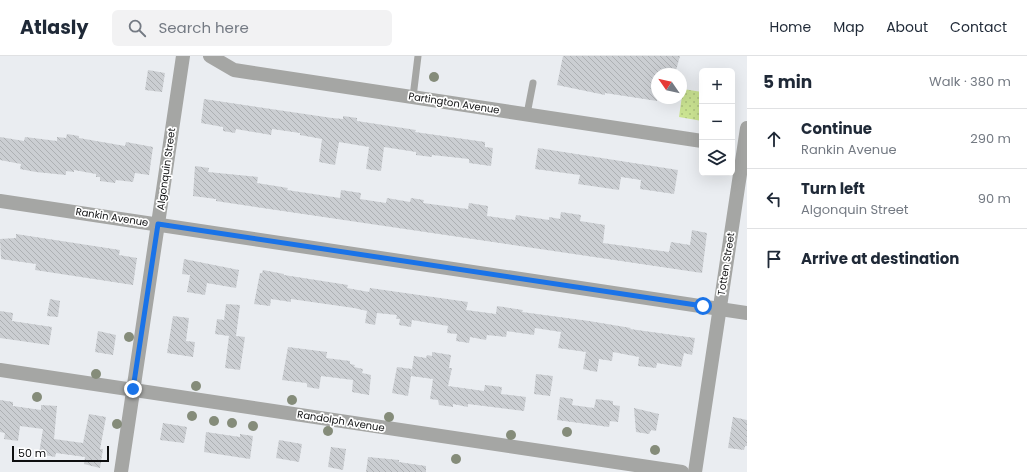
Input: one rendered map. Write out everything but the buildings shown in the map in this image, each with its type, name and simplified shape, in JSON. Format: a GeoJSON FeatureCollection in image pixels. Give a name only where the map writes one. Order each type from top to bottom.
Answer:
{"type":"FeatureCollection","features":[{"type":"Feature","properties":{"kind":"street","name":"Algonquin Street"},"geometry":{"type":"LineString","coordinates":[[121,472],[183,56]]}},
{"type":"Feature","properties":{"kind":"street","name":"Partington Avenue"},"geometry":{"type":"LineString","coordinates":[[210,56],[234,70],[699,141]]}},
{"type":"Feature","properties":{"kind":"street","name":"Totten Street"},"geometry":{"type":"LineString","coordinates":[[695,472],[720,309],[741,147],[747,128]]}},
{"type":"Feature","properties":{"kind":"street","name":"Rankin Avenue"},"geometry":{"type":"LineString","coordinates":[[0,200],[747,313]]}},
{"type":"Feature","properties":{"kind":"street","name":"Randolph Avenue"},"geometry":{"type":"LineString","coordinates":[[0,370],[682,472]]}},
{"type":"Feature","properties":{"kind":"lane"},"geometry":{"type":"LineString","coordinates":[[413,97],[418,56]]}},
{"type":"Feature","properties":{"kind":"lane"},"geometry":{"type":"LineString","coordinates":[[527,114],[533,83]]}},
{"type":"Feature","properties":{"kind":"green space"},"geometry":{"type":"Polygon","coordinates":[[[687,90],[699,92],[699,120],[679,117],[681,104],[687,104],[687,90]]]}},
{"type":"Feature","properties":{"kind":"route"},"geometry":{"type":"LineString","coordinates":[[133,389],[158,224],[703,306]]}}]}
